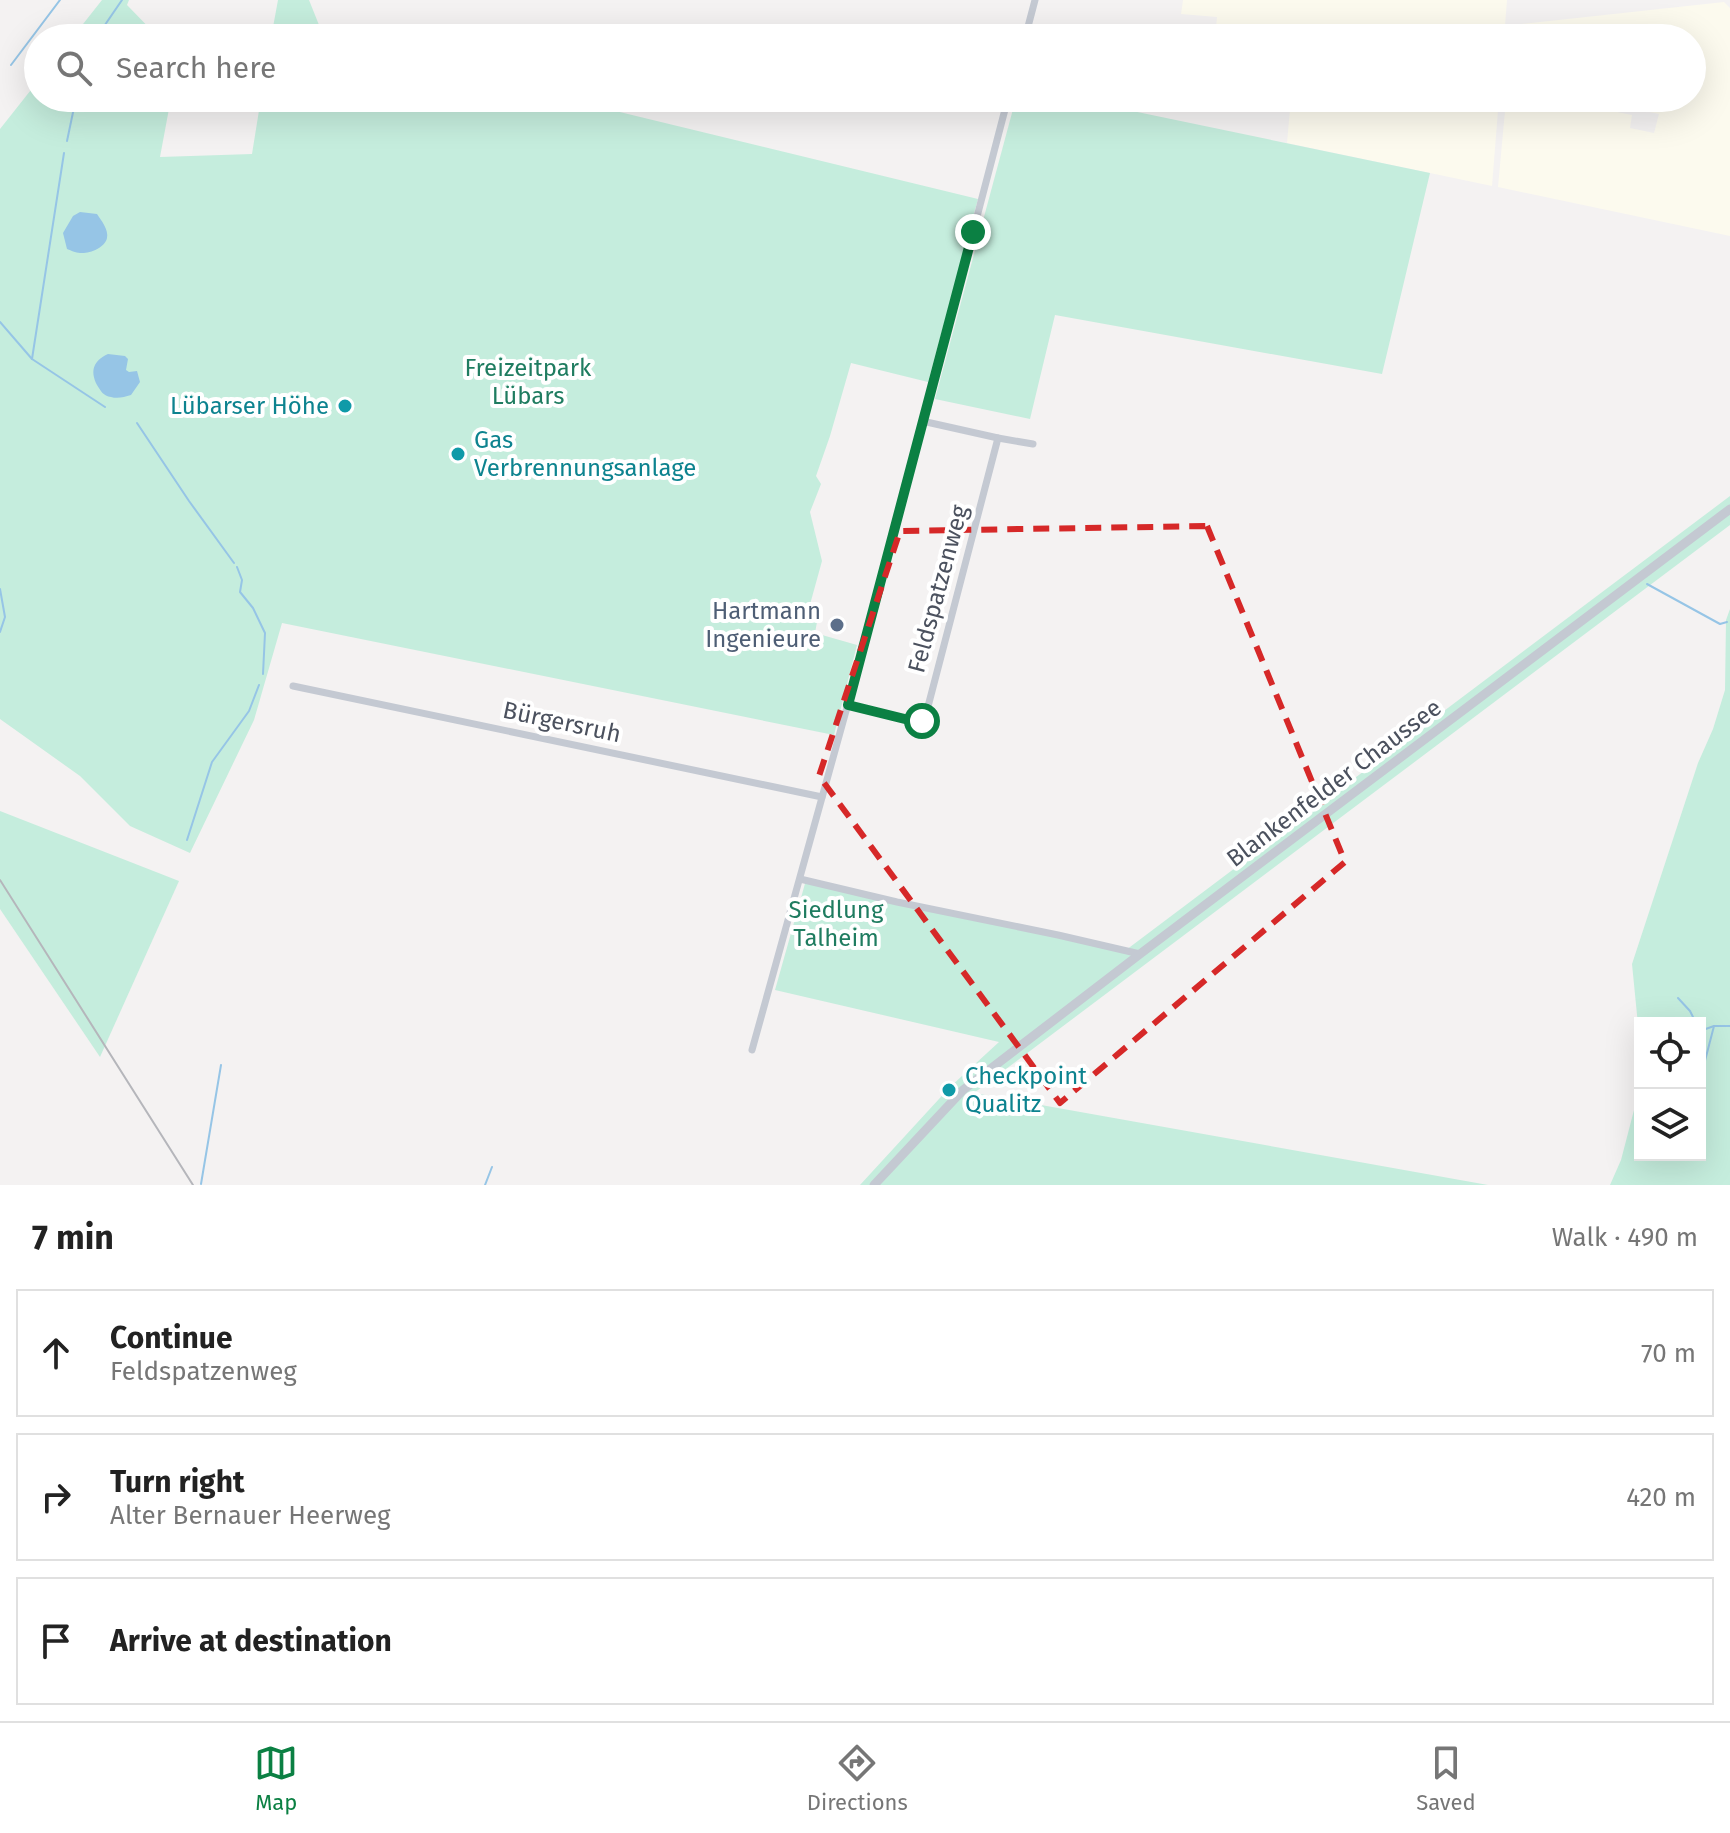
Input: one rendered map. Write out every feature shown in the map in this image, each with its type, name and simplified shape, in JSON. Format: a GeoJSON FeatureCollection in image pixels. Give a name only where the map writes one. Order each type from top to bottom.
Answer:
{"type":"FeatureCollection","features":[{"type":"Feature","properties":{"kind":"street"},"geometry":{"type":"LineString","coordinates":[[1029,24],[1035,0]]}},
{"type":"Feature","properties":{"kind":"street"},"geometry":{"type":"LineString","coordinates":[[752,1050],[848,705],[1004,112]]}},
{"type":"Feature","properties":{"kind":"street"},"geometry":{"type":"LineString","coordinates":[[922,421],[1033,444]]}},
{"type":"Feature","properties":{"kind":"street","name":"Feldspatzenweg"},"geometry":{"type":"LineString","coordinates":[[848,705],[917,722],[925,718],[998,438]]}},
{"type":"Feature","properties":{"kind":"street","name":"Blankenfelder Chaussee"},"geometry":{"type":"LineString","coordinates":[[874,1185],[963,1090],[1730,509]]}},
{"type":"Feature","properties":{"kind":"street","name":"Bürgersruh"},"geometry":{"type":"LineString","coordinates":[[293,686],[822,797]]}},
{"type":"Feature","properties":{"kind":"street"},"geometry":{"type":"LineString","coordinates":[[800,879],[1140,954]]}},
{"type":"Feature","properties":{"kind":"highlighted area"},"geometry":{"type":"Polygon","coordinates":[[[1207,526],[1345,862],[1060,1103],[819,776],[900,531],[1207,526]]]}},
{"type":"Feature","properties":{"kind":"shaded area"},"geometry":{"type":"Polygon","coordinates":[[[1183,0],[1507,0],[1505,24],[1216,24],[1217,17],[1181,14],[1183,0]]]}},
{"type":"Feature","properties":{"kind":"shaded area"},"geometry":{"type":"Polygon","coordinates":[[[1724,2],[1730,8],[1730,236],[1498,187],[1505,112],[1617,112],[1632,115],[1630,128],[1654,133],[1659,114],[1650,112],[1706,112],[1706,24],[1521,24],[1724,2]]]}},
{"type":"Feature","properties":{"kind":"shaded area"},"geometry":{"type":"Polygon","coordinates":[[[1290,112],[1498,112],[1492,186],[1287,143],[1290,112]]]}},
{"type":"Feature","properties":{"kind":"green space"},"geometry":{"type":"Polygon","coordinates":[[[102,0],[129,0],[127,5],[145,24],[83,24],[102,0]]]}},
{"type":"Feature","properties":{"kind":"green space"},"geometry":{"type":"Polygon","coordinates":[[[278,0],[309,0],[319,24],[274,24],[278,0]]]}},
{"type":"Feature","properties":{"kind":"green space","name":"Freizeitpark Lübars"},"geometry":{"type":"Polygon","coordinates":[[[24,99],[24,112],[168,112],[160,157],[252,154],[259,112],[620,112],[978,199],[928,382],[851,363],[816,476],[821,484],[810,512],[822,561],[806,619],[817,622],[815,633],[857,645],[834,735],[282,623],[254,720],[190,853],[130,826],[80,776],[0,719],[0,129],[24,99]]]}},
{"type":"Feature","properties":{"kind":"green space"},"geometry":{"type":"Polygon","coordinates":[[[1012,112],[1137,112],[1430,173],[1382,374],[1055,315],[1030,419],[935,399],[1012,112]]]}},
{"type":"Feature","properties":{"kind":"green space","name":"Siedlung Talheim"},"geometry":{"type":"Polygon","coordinates":[[[1730,496],[1730,525],[974,1093],[1488,1185],[860,1185],[950,1087],[999,1042],[775,990],[806,880],[1126,950],[1730,496]]]}},
{"type":"Feature","properties":{"kind":"green space"},"geometry":{"type":"Polygon","coordinates":[[[1730,609],[1730,1185],[1610,1185],[1621,1160],[1634,1110],[1634,1161],[1706,1161],[1706,1017],[1637,1017],[1632,964],[1725,690],[1726,620],[1730,609]]]}},
{"type":"Feature","properties":{"kind":"green space"},"geometry":{"type":"Polygon","coordinates":[[[0,811],[179,881],[100,1057],[0,909],[0,811]]]}},
{"type":"Feature","properties":{"kind":"water"},"geometry":{"type":"Polygon","coordinates":[[[80,212],[97,214],[107,232],[103,245],[96,250],[78,253],[67,249],[63,233],[73,216],[80,212]]]}},
{"type":"Feature","properties":{"kind":"water"},"geometry":{"type":"Polygon","coordinates":[[[108,354],[125,356],[128,359],[126,370],[137,371],[140,382],[131,395],[119,398],[108,396],[97,385],[94,367],[108,354]]]}},
{"type":"Feature","properties":{"kind":"waterway"},"geometry":{"type":"LineString","coordinates":[[42,24],[60,0]]}},
{"type":"Feature","properties":{"kind":"waterway"},"geometry":{"type":"LineString","coordinates":[[106,24],[122,0]]}},
{"type":"Feature","properties":{"kind":"waterway"},"geometry":{"type":"LineString","coordinates":[[11,65],[24,48]]}},
{"type":"Feature","properties":{"kind":"waterway"},"geometry":{"type":"LineString","coordinates":[[67,141],[73,112]]}},
{"type":"Feature","properties":{"kind":"waterway"},"geometry":{"type":"LineString","coordinates":[[32,359],[64,153]]}},
{"type":"Feature","properties":{"kind":"waterway"},"geometry":{"type":"LineString","coordinates":[[0,322],[32,359],[105,407]]}},
{"type":"Feature","properties":{"kind":"waterway"},"geometry":{"type":"LineString","coordinates":[[137,423],[234,563]]}},
{"type":"Feature","properties":{"kind":"waterway"},"geometry":{"type":"LineString","coordinates":[[237,567],[242,580],[240,592],[253,608],[265,633],[263,674]]}},
{"type":"Feature","properties":{"kind":"waterway"},"geometry":{"type":"LineString","coordinates":[[1647,584],[1720,624],[1727,622]]}},
{"type":"Feature","properties":{"kind":"waterway"},"geometry":{"type":"LineString","coordinates":[[0,589],[5,617],[0,632]]}},
{"type":"Feature","properties":{"kind":"waterway"},"geometry":{"type":"LineString","coordinates":[[187,840],[212,762],[249,711],[259,685]]}},
{"type":"Feature","properties":{"kind":"waterway"},"geometry":{"type":"LineString","coordinates":[[1678,998],[1693,1017]]}},
{"type":"Feature","properties":{"kind":"waterway"},"geometry":{"type":"LineString","coordinates":[[1706,1057],[1714,1026]]}},
{"type":"Feature","properties":{"kind":"waterway"},"geometry":{"type":"LineString","coordinates":[[1706,1029],[1730,1026]]}},
{"type":"Feature","properties":{"kind":"waterway"},"geometry":{"type":"LineString","coordinates":[[201,1184],[221,1065]]}},
{"type":"Feature","properties":{"kind":"waterway"},"geometry":{"type":"LineString","coordinates":[[485,1185],[492,1167]]}},
{"type":"Feature","properties":{"kind":"railway"},"geometry":{"type":"LineString","coordinates":[[0,880],[193,1185]]}},
{"type":"Feature","properties":{"kind":"place","name":"Lübarser Höhe"},"geometry":{"type":"Point","coordinates":[345,406]}},
{"type":"Feature","properties":{"kind":"place","name":"Gas Verbrennungsanlage"},"geometry":{"type":"Point","coordinates":[458,454]}},
{"type":"Feature","properties":{"kind":"place","name":"Hartmann Ingenieure"},"geometry":{"type":"Point","coordinates":[837,625]}},
{"type":"Feature","properties":{"kind":"place","name":"Checkpoint Qualitz"},"geometry":{"type":"Point","coordinates":[949,1090]}},
{"type":"Feature","properties":{"kind":"route"},"geometry":{"type":"LineString","coordinates":[[922,721],[848,705],[973,232]]}}]}
